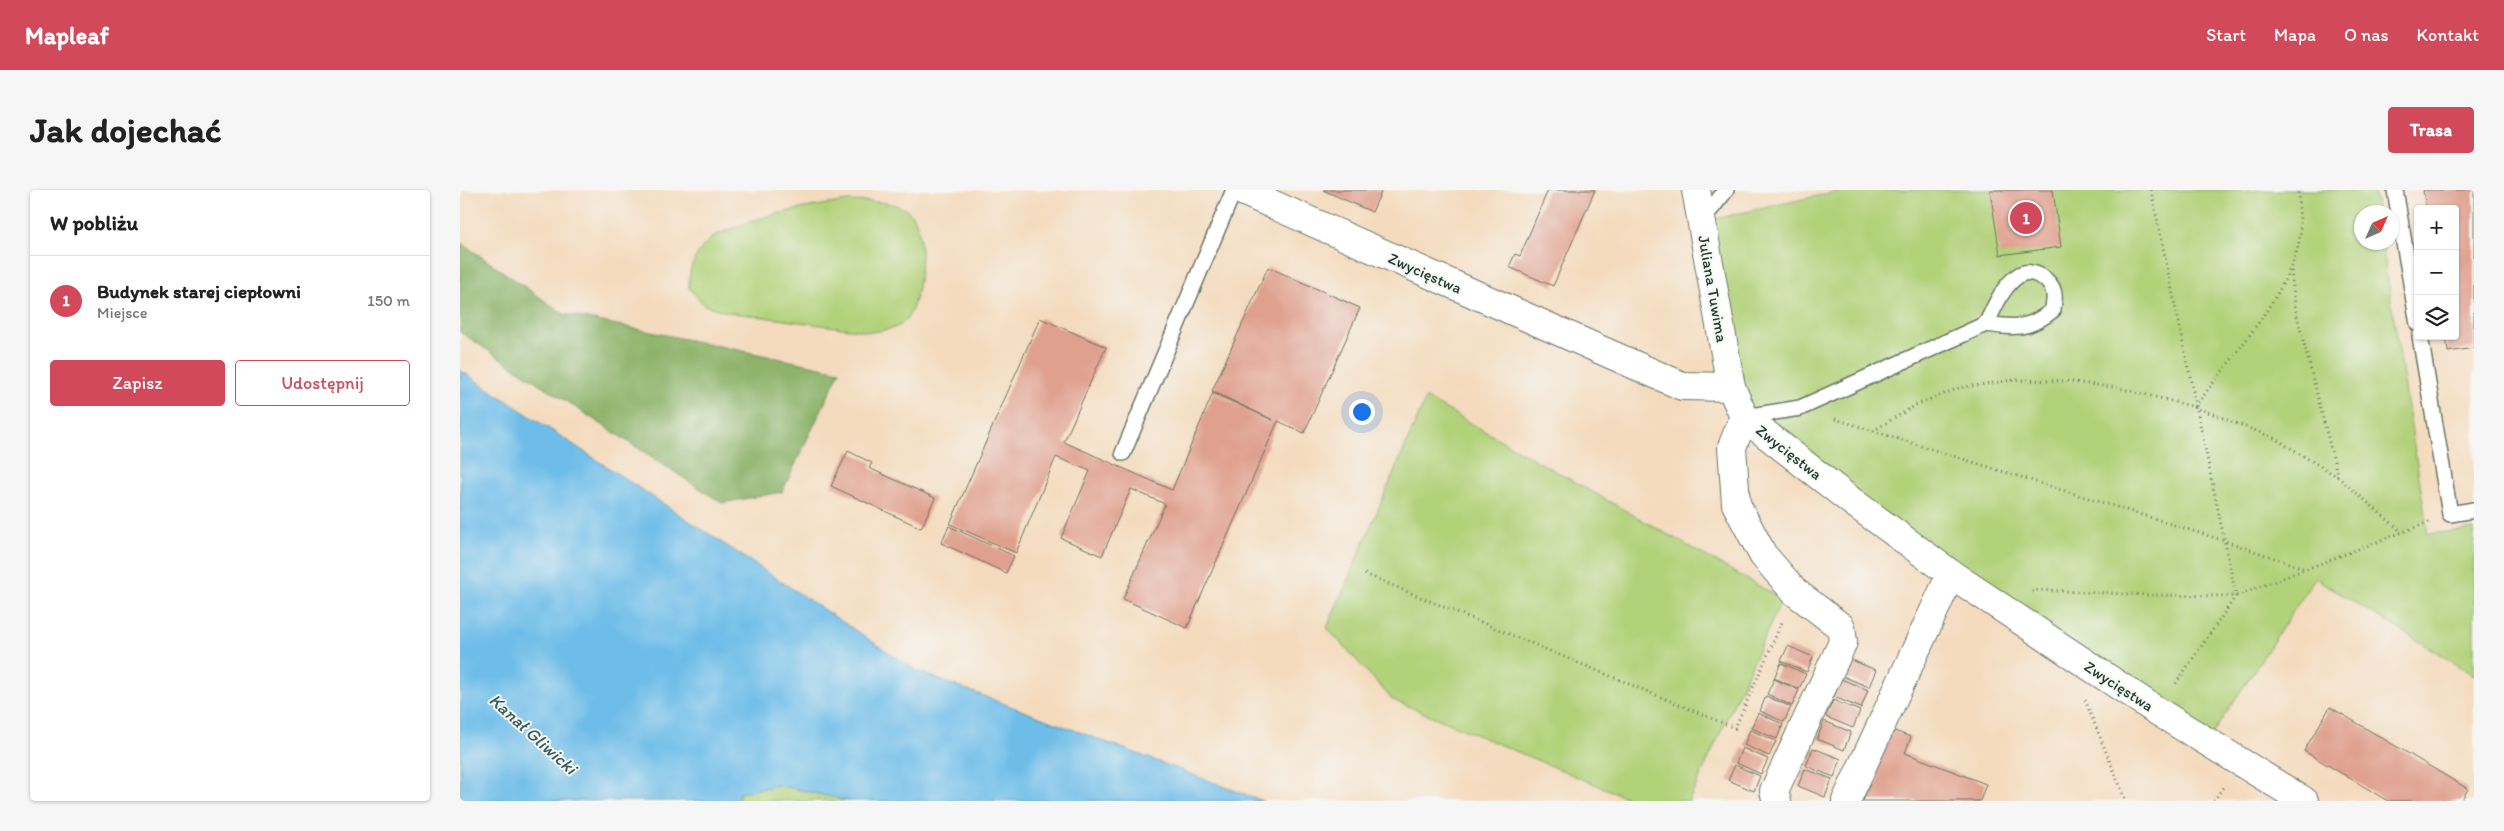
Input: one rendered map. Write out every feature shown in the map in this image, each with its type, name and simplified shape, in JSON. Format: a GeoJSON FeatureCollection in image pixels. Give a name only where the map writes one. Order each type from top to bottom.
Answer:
{"type":"FeatureCollection","features":[{"type":"Feature","properties":{"kind":"street","name":"Zwycięstwa"},"geometry":{"type":"LineString","coordinates":[[1240,190],[1682,386],[1731,387],[1744,417],[1850,500],[1951,574],[2157,711],[2304,801]]}},
{"type":"Feature","properties":{"kind":"street","name":"Juliana Tuwima"},"geometry":{"type":"LineString","coordinates":[[1696,190],[1731,387]]}},
{"type":"Feature","properties":{"kind":"street"},"geometry":{"type":"LineString","coordinates":[[1744,417],[1732,447],[1736,504],[1763,555],[1795,592],[1841,627],[1843,642],[1774,791],[1777,801]]}},
{"type":"Feature","properties":{"kind":"street"},"geometry":{"type":"LineString","coordinates":[[1846,801],[1951,574]]}},
{"type":"Feature","properties":{"kind":"lane"},"geometry":{"type":"LineString","coordinates":[[1123,453],[1234,190]]}},
{"type":"Feature","properties":{"kind":"lane"},"geometry":{"type":"LineString","coordinates":[[1701,222],[1726,190]]}},
{"type":"Feature","properties":{"kind":"lane"},"geometry":{"type":"LineString","coordinates":[[2395,190],[2414,301]]}},
{"type":"Feature","properties":{"kind":"lane"},"geometry":{"type":"LineString","coordinates":[[1744,417],[1800,408],[1986,324],[2014,328],[2038,322],[2053,310],[2054,294],[2048,280],[2034,273],[2020,274],[2004,290],[1986,324]]}},
{"type":"Feature","properties":{"kind":"lane"},"geometry":{"type":"LineString","coordinates":[[2421,340],[2450,514],[2474,510]]}},
{"type":"Feature","properties":{"kind":"path"},"geometry":{"type":"LineString","coordinates":[[2151,190],[2222,540],[2236,596],[2157,711]]}},
{"type":"Feature","properties":{"kind":"path"},"geometry":{"type":"LineString","coordinates":[[2195,407],[2268,307],[2290,271],[2300,236],[2298,190]]}},
{"type":"Feature","properties":{"kind":"path"},"geometry":{"type":"LineString","coordinates":[[2290,271],[2296,312],[2338,477]]}},
{"type":"Feature","properties":{"kind":"path"},"geometry":{"type":"LineString","coordinates":[[1872,431],[1916,406],[1959,388],[2013,380],[2065,381],[2119,388],[2195,407],[2274,438],[2338,477],[2402,532]]}},
{"type":"Feature","properties":{"kind":"path"},"geometry":{"type":"LineString","coordinates":[[1800,408],[2222,540],[2306,569]]}},
{"type":"Feature","properties":{"kind":"path"},"geometry":{"type":"LineString","coordinates":[[2000,607],[2038,590],[2150,595],[2236,596],[2450,514]]}},
{"type":"Feature","properties":{"kind":"path"},"geometry":{"type":"LineString","coordinates":[[1365,574],[1735,728],[1795,592]]}},
{"type":"Feature","properties":{"kind":"path"},"geometry":{"type":"LineString","coordinates":[[2083,695],[2126,801]]}},
{"type":"Feature","properties":{"kind":"green space"},"geometry":{"type":"Polygon","coordinates":[[[1844,190],[2374,190],[2377,205],[2354,205],[2354,250],[2383,250],[2428,534],[2474,529],[2474,675],[2315,578],[2207,742],[1744,417],[1701,222],[1844,190]]]}},
{"type":"Feature","properties":{"kind":"green space"},"geometry":{"type":"Polygon","coordinates":[[[848,201],[881,202],[898,206],[911,214],[916,223],[920,235],[921,250],[919,283],[911,311],[906,320],[899,326],[871,332],[727,312],[704,305],[689,288],[690,274],[697,254],[716,235],[773,215],[848,201]]]}},
{"type":"Feature","properties":{"kind":"green space"},"geometry":{"type":"Polygon","coordinates":[[[460,242],[564,314],[840,371],[782,492],[722,503],[460,332],[460,242]]]}},
{"type":"Feature","properties":{"kind":"green space"},"geometry":{"type":"Polygon","coordinates":[[[1426,398],[1782,599],[1689,801],[1635,801],[1393,700],[1327,628],[1426,398]]]}},
{"type":"Feature","properties":{"kind":"green space"},"geometry":{"type":"Polygon","coordinates":[[[778,785],[850,801],[738,801],[739,793],[778,785]]]}},
{"type":"Feature","properties":{"kind":"water","name":"Kanał Gliwicki"},"geometry":{"type":"Polygon","coordinates":[[[460,370],[917,671],[1263,801],[850,801],[778,785],[739,793],[738,801],[460,801],[460,370]]]}},
{"type":"Feature","properties":{"kind":"building"},"geometry":{"type":"Polygon","coordinates":[[[1323,190],[1382,190],[1372,212],[1323,190]]]}},
{"type":"Feature","properties":{"kind":"building"},"geometry":{"type":"Polygon","coordinates":[[[1548,190],[1595,190],[1553,286],[1509,267],[1515,254],[1520,256],[1548,190]]]}},
{"type":"Feature","properties":{"kind":"building"},"geometry":{"type":"Polygon","coordinates":[[[1990,190],[2053,190],[2061,247],[2000,255],[1990,190]]]}},
{"type":"Feature","properties":{"kind":"building"},"geometry":{"type":"Polygon","coordinates":[[[2423,190],[2474,190],[2474,348],[2448,352],[2446,340],[2459,340],[2459,205],[2425,205],[2423,190]]]}},
{"type":"Feature","properties":{"kind":"building"},"geometry":{"type":"Polygon","coordinates":[[[1268,267],[1360,308],[1304,433],[1278,421],[1187,628],[1123,599],[1165,504],[1131,489],[1102,556],[1061,538],[1090,471],[1056,457],[1016,553],[950,524],[1040,318],[1106,347],[1064,442],[1172,490],[1213,393],[1273,420],[1212,391],[1268,267]]]}},
{"type":"Feature","properties":{"kind":"building"},"geometry":{"type":"Polygon","coordinates":[[[848,451],[872,463],[869,468],[935,498],[921,528],[831,486],[848,451]]]}},
{"type":"Feature","properties":{"kind":"building"},"geometry":{"type":"Polygon","coordinates":[[[949,526],[1014,556],[1006,573],[941,543],[949,526]]]}},
{"type":"Feature","properties":{"kind":"building"},"geometry":{"type":"Polygon","coordinates":[[[1788,646],[1813,657],[1807,672],[1781,661],[1788,646]]]}},
{"type":"Feature","properties":{"kind":"building"},"geometry":{"type":"Polygon","coordinates":[[[1849,659],[1876,670],[1869,687],[1842,676],[1849,659]]]}},
{"type":"Feature","properties":{"kind":"building"},"geometry":{"type":"Polygon","coordinates":[[[1781,663],[1806,674],[1799,689],[1774,678],[1781,663]]]}},
{"type":"Feature","properties":{"kind":"building"},"geometry":{"type":"Polygon","coordinates":[[[1774,679],[1799,690],[1792,706],[1767,694],[1774,679]]]}},
{"type":"Feature","properties":{"kind":"building"},"geometry":{"type":"Polygon","coordinates":[[[1841,679],[1868,690],[1861,708],[1834,697],[1841,679]]]}},
{"type":"Feature","properties":{"kind":"building"},"geometry":{"type":"Polygon","coordinates":[[[1766,696],[1791,707],[1784,722],[1760,711],[1766,696]]]}},
{"type":"Feature","properties":{"kind":"building"},"geometry":{"type":"Polygon","coordinates":[[[1833,700],[1860,711],[1853,728],[1826,717],[1833,700]]]}},
{"type":"Feature","properties":{"kind":"building"},"geometry":{"type":"Polygon","coordinates":[[[2330,707],[2468,789],[2461,801],[2388,801],[2304,751],[2330,707]]]}},
{"type":"Feature","properties":{"kind":"building"},"geometry":{"type":"Polygon","coordinates":[[[1758,713],[1783,724],[1777,739],[1751,728],[1758,713]]]}},
{"type":"Feature","properties":{"kind":"building"},"geometry":{"type":"Polygon","coordinates":[[[1824,721],[1851,732],[1844,750],[1817,739],[1824,721]]]}},
{"type":"Feature","properties":{"kind":"building"},"geometry":{"type":"Polygon","coordinates":[[[1889,729],[1911,737],[1905,753],[1986,784],[1980,801],[1863,801],[1889,729]]]}},
{"type":"Feature","properties":{"kind":"building"},"geometry":{"type":"Polygon","coordinates":[[[1750,730],[1776,741],[1769,756],[1744,745],[1750,730]]]}},
{"type":"Feature","properties":{"kind":"building"},"geometry":{"type":"Polygon","coordinates":[[[1742,748],[1768,759],[1761,774],[1736,763],[1742,748]]]}},
{"type":"Feature","properties":{"kind":"building"},"geometry":{"type":"Polygon","coordinates":[[[1813,748],[1841,759],[1834,777],[1806,766],[1813,748]]]}},
{"type":"Feature","properties":{"kind":"building"},"geometry":{"type":"Polygon","coordinates":[[[1735,765],[1760,776],[1754,791],[1728,780],[1735,765]]]}},
{"type":"Feature","properties":{"kind":"building"},"geometry":{"type":"Polygon","coordinates":[[[1805,769],[1832,779],[1825,797],[1798,786],[1805,769]]]}},
{"type":"Feature","properties":{"kind":"place","name":"Budynek starej ciepłowni"},"geometry":{"type":"Point","coordinates":[2026,218]}}]}
